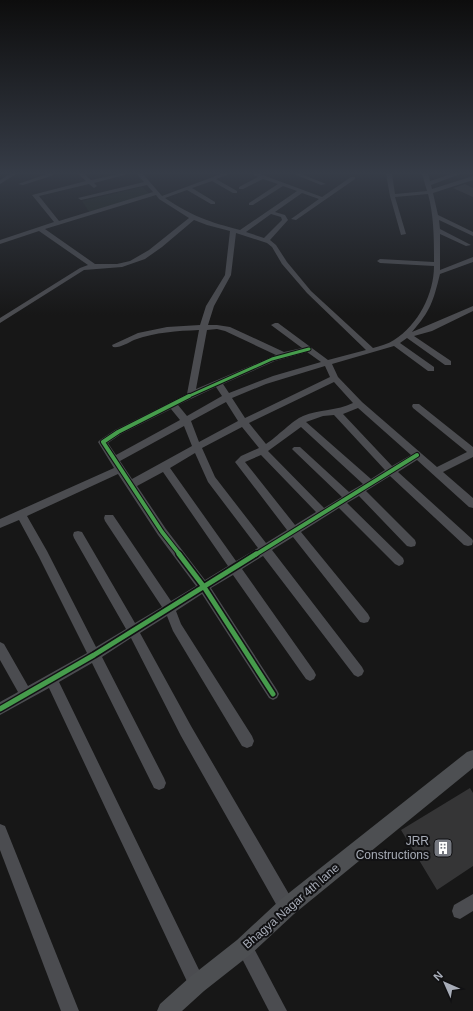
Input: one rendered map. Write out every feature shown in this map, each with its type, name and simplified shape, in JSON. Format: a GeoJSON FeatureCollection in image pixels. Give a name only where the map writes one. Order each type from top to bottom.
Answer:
{"type":"FeatureCollection","features":[{"type":"Feature","properties":{"kind":"main road","name":"Bhagya Nagar 4th lane"},"geometry":{"type":"LineString","coordinates":[[167,1011],[197,984],[244,947],[287,907],[407,809],[473,758]]}},
{"type":"Feature","properties":{"kind":"street"},"geometry":{"type":"LineString","coordinates":[[0,242],[40,230],[63,221]]}},
{"type":"Feature","properties":{"kind":"street"},"geometry":{"type":"LineString","coordinates":[[0,321],[82,269],[93,266],[116,266],[132,262],[164,244],[179,228],[189,221]]}},
{"type":"Feature","properties":{"kind":"street"},"geometry":{"type":"LineString","coordinates":[[204,221],[266,240],[274,246],[281,259],[310,292],[372,351]]}},
{"type":"Feature","properties":{"kind":"street"},"geometry":{"type":"LineString","coordinates":[[191,395],[210,306],[228,275],[237,231],[254,221]]}},
{"type":"Feature","properties":{"kind":"street"},"geometry":{"type":"LineString","coordinates":[[266,240],[284,221]]}},
{"type":"Feature","properties":{"kind":"street"},"geometry":{"type":"LineString","coordinates":[[400,221],[403,234]]}},
{"type":"Feature","properties":{"kind":"street"},"geometry":{"type":"LineString","coordinates":[[407,336],[429,304],[437,273],[438,264],[436,221]]}},
{"type":"Feature","properties":{"kind":"street"},"geometry":{"type":"LineString","coordinates":[[446,221],[473,234]]}},
{"type":"Feature","properties":{"kind":"street"},"geometry":{"type":"LineString","coordinates":[[40,230],[93,266]]}},
{"type":"Feature","properties":{"kind":"street"},"geometry":{"type":"LineString","coordinates":[[437,230],[468,245]]}},
{"type":"Feature","properties":{"kind":"street"},"geometry":{"type":"LineString","coordinates":[[437,273],[473,259]]}},
{"type":"Feature","properties":{"kind":"street"},"geometry":{"type":"LineString","coordinates":[[380,261],[438,264]]}},
{"type":"Feature","properties":{"kind":"street"},"geometry":{"type":"LineString","coordinates":[[114,460],[139,448],[227,397],[274,378],[372,351],[395,343],[407,336],[473,308]]}},
{"type":"Feature","properties":{"kind":"street"},"geometry":{"type":"LineString","coordinates":[[275,325],[327,363],[335,378],[359,404],[473,504]]}},
{"type":"Feature","properties":{"kind":"street"},"geometry":{"type":"LineString","coordinates":[[116,345],[141,335],[161,330],[217,327],[227,329],[283,354]]}},
{"type":"Feature","properties":{"kind":"street"},"geometry":{"type":"LineString","coordinates":[[407,336],[448,363]]}},
{"type":"Feature","properties":{"kind":"street"},"geometry":{"type":"LineString","coordinates":[[395,343],[432,369]]}},
{"type":"Feature","properties":{"kind":"street"},"geometry":{"type":"LineString","coordinates":[[273,694],[204,586],[162,532],[130,485],[104,442],[108,437],[191,395],[283,354],[309,349]]}},
{"type":"Feature","properties":{"kind":"street"},"geometry":{"type":"LineString","coordinates":[[130,485],[243,422],[335,378]]}},
{"type":"Feature","properties":{"kind":"street"},"geometry":{"type":"LineString","coordinates":[[218,383],[263,450],[323,513]]}},
{"type":"Feature","properties":{"kind":"street"},"geometry":{"type":"LineString","coordinates":[[359,404],[336,412],[322,413],[300,421],[281,438],[263,450],[241,460],[241,464],[364,618]]}},
{"type":"Feature","properties":{"kind":"street"},"geometry":{"type":"LineString","coordinates":[[173,405],[186,421],[211,479],[358,671]]}},
{"type":"Feature","properties":{"kind":"street"},"geometry":{"type":"LineString","coordinates":[[416,406],[473,453],[436,471]]}},
{"type":"Feature","properties":{"kind":"street"},"geometry":{"type":"LineString","coordinates":[[336,412],[391,471],[468,542]]}},
{"type":"Feature","properties":{"kind":"street"},"geometry":{"type":"LineString","coordinates":[[300,421],[370,484]]}},
{"type":"Feature","properties":{"kind":"street"},"geometry":{"type":"LineString","coordinates":[[297,449],[399,561]]}},
{"type":"Feature","properties":{"kind":"street"},"geometry":{"type":"LineString","coordinates":[[0,709],[52,680],[417,455]]}},
{"type":"Feature","properties":{"kind":"street"},"geometry":{"type":"LineString","coordinates":[[164,467],[310,675]]}},
{"type":"Feature","properties":{"kind":"street"},"geometry":{"type":"LineString","coordinates":[[0,524],[120,469]]}},
{"type":"Feature","properties":{"kind":"street"},"geometry":{"type":"LineString","coordinates":[[359,490],[411,543]]}},
{"type":"Feature","properties":{"kind":"street"},"geometry":{"type":"LineString","coordinates":[[20,515],[43,554],[159,783]]}},
{"type":"Feature","properties":{"kind":"street"},"geometry":{"type":"LineString","coordinates":[[109,518],[169,608],[178,627],[247,741]]}},
{"type":"Feature","properties":{"kind":"street"},"geometry":{"type":"LineString","coordinates":[[78,535],[133,630],[186,731],[287,907]]}},
{"type":"Feature","properties":{"kind":"street"},"geometry":{"type":"LineString","coordinates":[[0,648],[26,694]]}},
{"type":"Feature","properties":{"kind":"street"},"geometry":{"type":"LineString","coordinates":[[52,680],[197,984]]}},
{"type":"Feature","properties":{"kind":"street"},"geometry":{"type":"LineString","coordinates":[[0,831],[70,1011]]}},
{"type":"Feature","properties":{"kind":"street"},"geometry":{"type":"LineString","coordinates":[[244,947],[278,1011]]}},
{"type":"Feature","properties":{"kind":"building","name":"JRR Constructions"},"geometry":{"type":"Polygon","coordinates":[[[470,788],[473,793],[473,866],[437,890],[401,830],[470,788]]]}},
{"type":"Feature","properties":{"kind":"cycle path"},"geometry":{"type":"LineString","coordinates":[[273,694],[204,587],[162,532],[103,442],[118,432],[191,395],[272,359],[309,349]]}},
{"type":"Feature","properties":{"kind":"cycle path"},"geometry":{"type":"LineString","coordinates":[[0,709],[94,655],[417,455]]}},
{"type":"Feature","properties":{"kind":"place","name":"JRR Constructions"},"geometry":{"type":"Point","coordinates":[443,848]}}]}
